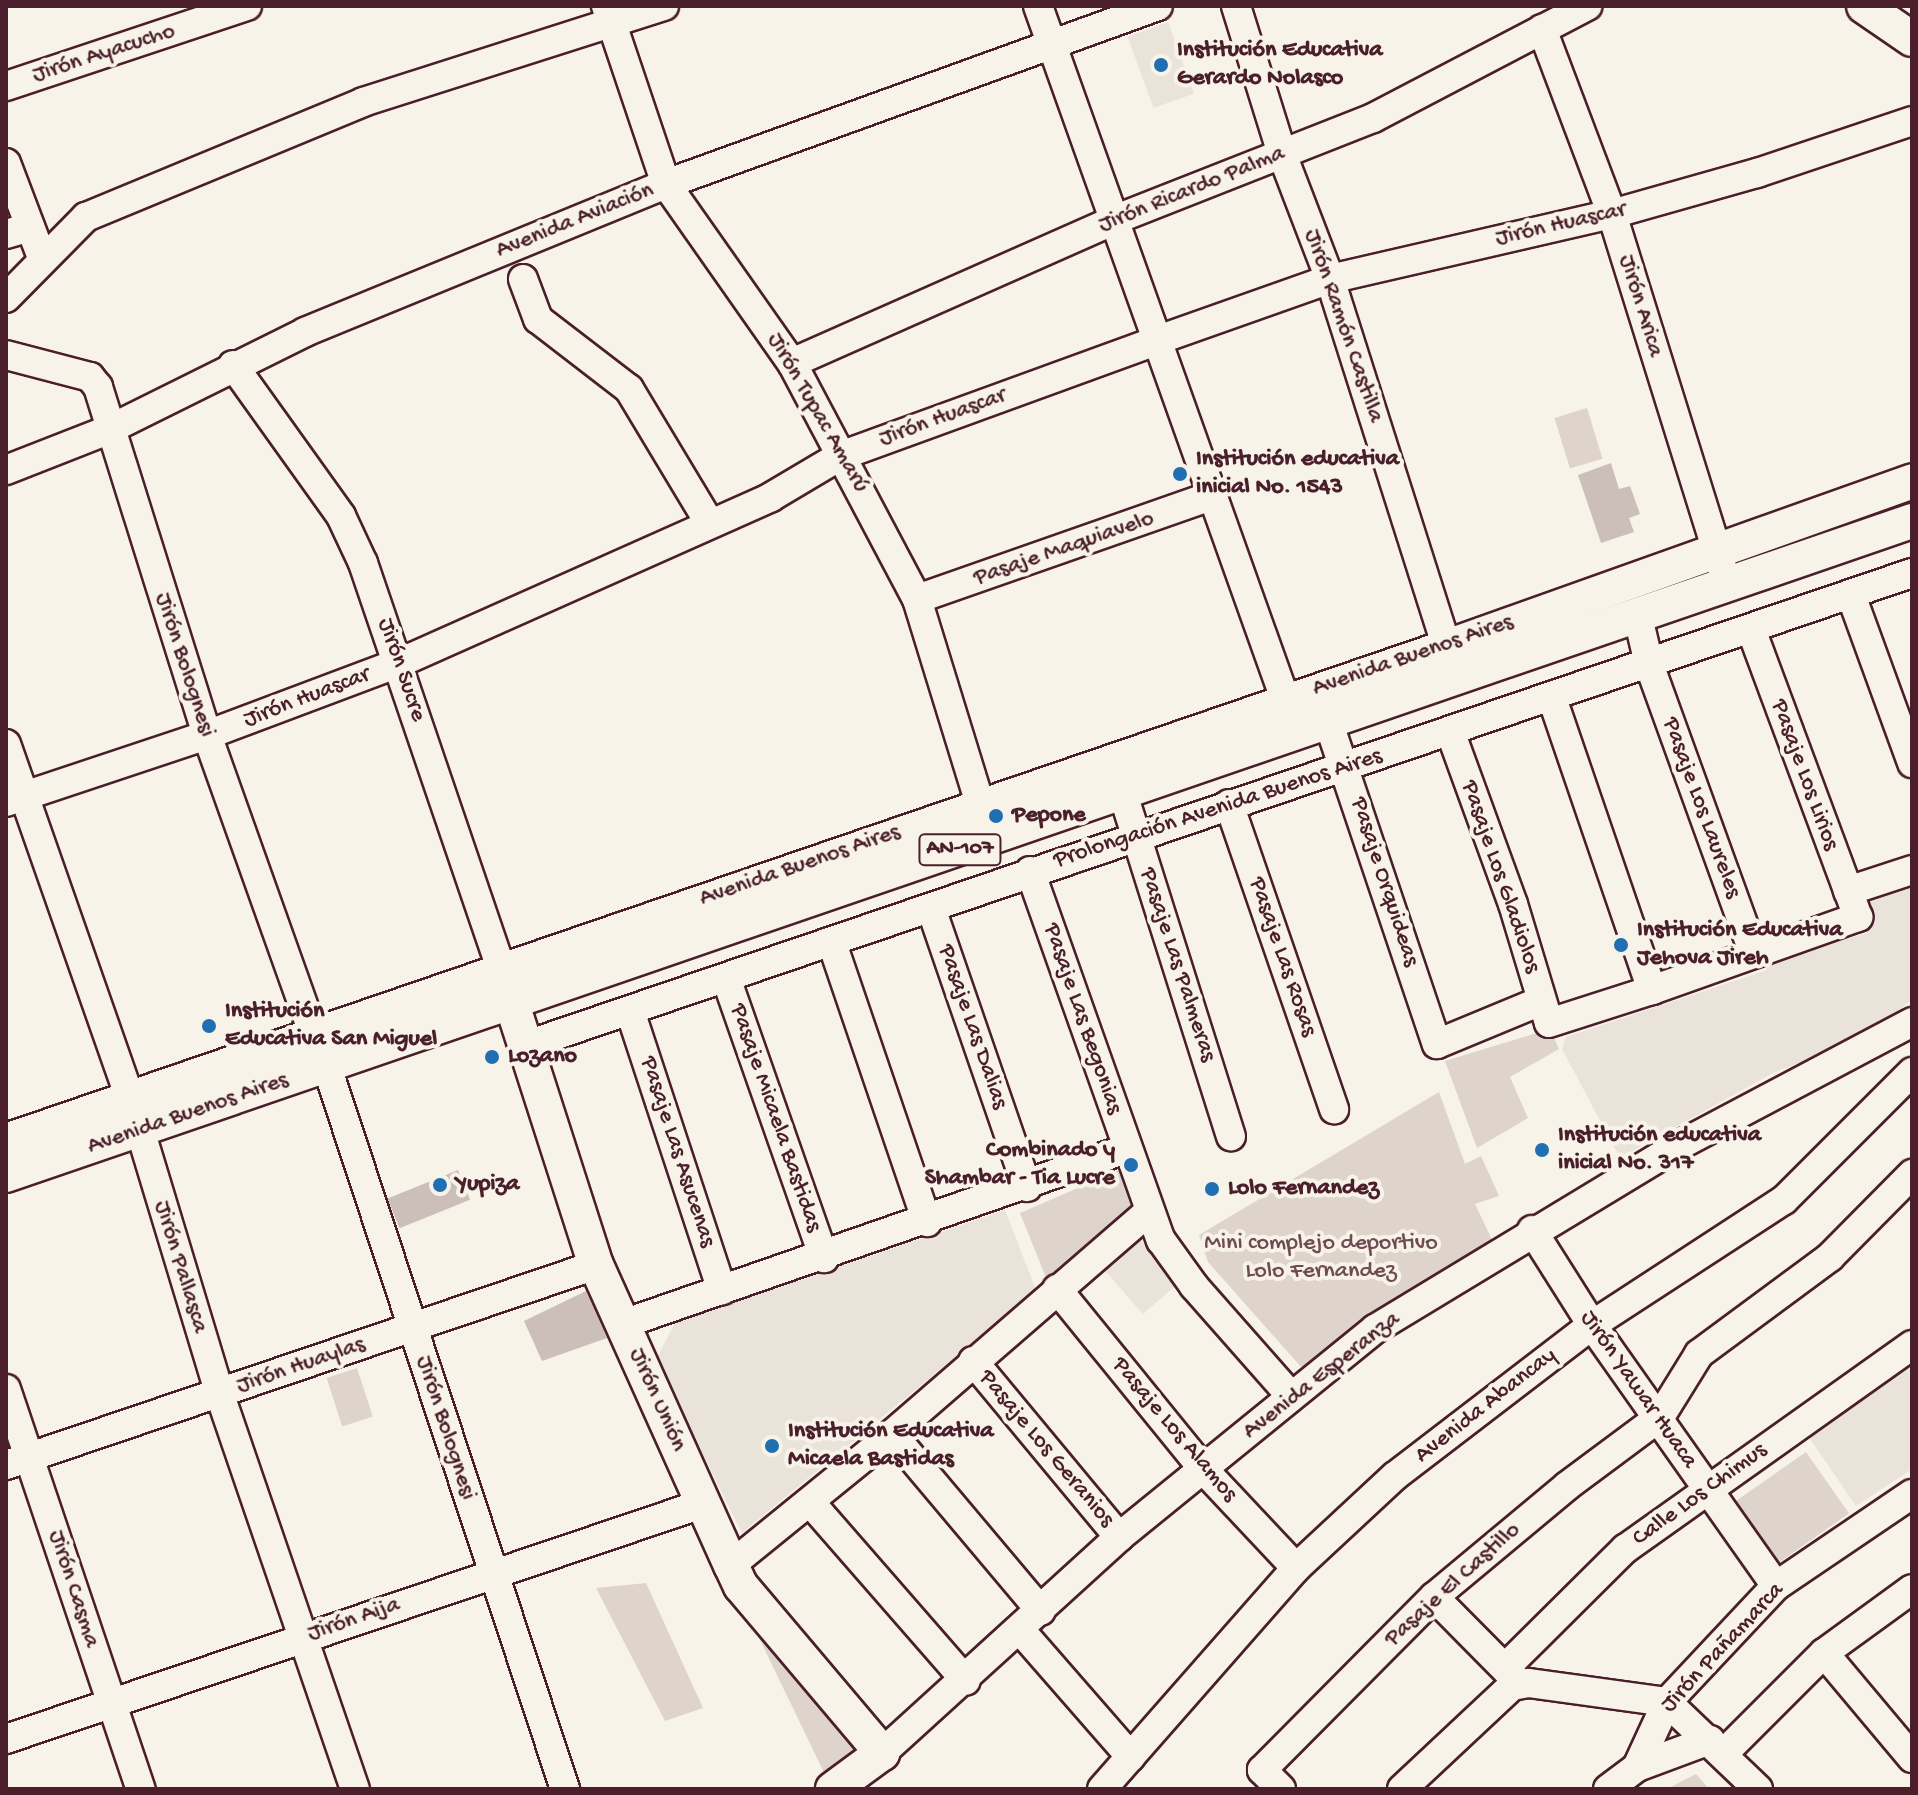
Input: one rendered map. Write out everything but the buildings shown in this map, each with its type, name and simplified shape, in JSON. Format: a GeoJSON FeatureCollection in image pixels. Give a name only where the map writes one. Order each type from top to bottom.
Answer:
{"type":"FeatureCollection","features":[{"type":"Feature","properties":{"kind":"main road"},"geometry":{"type":"LineString","coordinates":[[1864,6],[1912,39]]}},
{"type":"Feature","properties":{"kind":"main road","name":"Avenida Buenos Aires"},"geometry":{"type":"LineString","coordinates":[[6,1175],[313,1033],[504,970],[1285,699],[1447,647],[1912,481]]}},
{"type":"Feature","properties":{"kind":"main road","name":"Avenida Buenos Aires"},"geometry":{"type":"LineString","coordinates":[[6,1141],[134,1116],[327,1067],[1912,521]]}},
{"type":"Feature","properties":{"kind":"main road","name":"Jirón Unión"},"geometry":{"type":"LineString","coordinates":[[512,1004],[596,1265],[741,1586],[882,1753]]}},
{"type":"Feature","properties":{"kind":"main road","name":"Avenida Esperanza"},"geometry":{"type":"LineString","coordinates":[[833,1789],[882,1753]]}},
{"type":"Feature","properties":{"kind":"street","name":"Jirón Ayacucho"},"geometry":{"type":"LineString","coordinates":[[6,86],[247,6]]}},
{"type":"Feature","properties":{"kind":"street"},"geometry":{"type":"LineString","coordinates":[[6,298],[42,258],[86,217],[363,102],[610,16],[664,6]]}},
{"type":"Feature","properties":{"kind":"street"},"geometry":{"type":"LineString","coordinates":[[1038,6],[1285,699]]}},
{"type":"Feature","properties":{"kind":"street","name":"Avenida Aviación"},"geometry":{"type":"LineString","coordinates":[[6,470],[108,430],[233,365],[666,184],[1158,6]]}},
{"type":"Feature","properties":{"kind":"street","name":"Jirón Ramón Castilla"},"geometry":{"type":"LineString","coordinates":[[1236,6],[1282,154],[1330,279],[1447,647]]}},
{"type":"Feature","properties":{"kind":"street","name":"Jirón Ricardo Palma"},"geometry":{"type":"LineString","coordinates":[[792,363],[1114,220],[1373,118],[1587,6]]}},
{"type":"Feature","properties":{"kind":"street","name":"Jirón Tupac Amarú"},"geometry":{"type":"LineString","coordinates":[[610,16],[666,184],[792,363],[917,599],[977,805],[992,839]]}},
{"type":"Feature","properties":{"kind":"street","name":"Jirón Arica"},"geometry":{"type":"LineString","coordinates":[[1542,29],[1612,214],[1728,586]]}},
{"type":"Feature","properties":{"kind":"street","name":"Jirón Huascar"},"geometry":{"type":"LineString","coordinates":[[15,800],[207,735],[399,663],[710,524],[840,456],[1158,340],[1330,279],[1612,214],[1757,173],[1912,121]]}},
{"type":"Feature","properties":{"kind":"street"},"geometry":{"type":"LineString","coordinates":[[6,163],[18,230],[42,258]]}},
{"type":"Feature","properties":{"kind":"street"},"geometry":{"type":"LineString","coordinates":[[523,279],[538,319],[629,389],[710,524]]}},
{"type":"Feature","properties":{"kind":"street","name":"Jirón Bolognesi"},"geometry":{"type":"LineString","coordinates":[[6,355],[90,377],[98,387],[108,430],[207,735],[313,1033]]}},
{"type":"Feature","properties":{"kind":"street","name":"Jirón Sucre"},"geometry":{"type":"LineString","coordinates":[[233,365],[341,516],[399,663],[504,970],[512,1004]]}},
{"type":"Feature","properties":{"kind":"street","name":"Pasaje Maquiavelo"},"geometry":{"type":"LineString","coordinates":[[917,599],[1211,496]]}},
{"type":"Feature","properties":{"kind":"street","name":"Prolongación Avenida Buenos Aires"},"geometry":{"type":"LineString","coordinates":[[524,1046],[631,1014],[726,978],[932,911],[1030,871],[1752,632],[1912,573]]}},
{"type":"Feature","properties":{"kind":"street"},"geometry":{"type":"LineString","coordinates":[[1851,595],[1912,763]]}},
{"type":"Feature","properties":{"kind":"street","name":"Pasaje Los Laureles"},"geometry":{"type":"LineString","coordinates":[[1638,617],[1649,664],[1753,951]]}},
{"type":"Feature","properties":{"kind":"street","name":"Pasaje Los Lirios"},"geometry":{"type":"LineString","coordinates":[[1752,632],[1853,904]]}},
{"type":"Feature","properties":{"kind":"street"},"geometry":{"type":"LineString","coordinates":[[1552,698],[1652,990]]}},
{"type":"Feature","properties":{"kind":"street","name":"Pasaje Orquideas"},"geometry":{"type":"LineString","coordinates":[[1328,721],[1347,766],[1437,1044],[1545,1012]]}},
{"type":"Feature","properties":{"kind":"street","name":"Pasaje Los Gladiolos"},"geometry":{"type":"LineString","coordinates":[[1450,731],[1513,904],[1545,1012]]}},
{"type":"Feature","properties":{"kind":"street","name":"Jirón Pallasca"},"geometry":{"type":"LineString","coordinates":[[6,744],[15,800],[134,1116],[220,1395],[355,1789]]}},
{"type":"Feature","properties":{"kind":"street","name":"Pasaje Las Palmeras"},"geometry":{"type":"LineString","coordinates":[[1123,794],[1231,1136]]}},
{"type":"Feature","properties":{"kind":"street","name":"Pasaje Las Rosas"},"geometry":{"type":"LineString","coordinates":[[1229,804],[1334,1109]]}},
{"type":"Feature","properties":{"kind":"street"},"geometry":{"type":"LineString","coordinates":[[1545,1012],[1652,990],[1753,951],[1853,904],[1912,870]]}},
{"type":"Feature","properties":{"kind":"street","name":"Pasaje Las Begonias"},"geometry":{"type":"LineString","coordinates":[[1030,871],[1148,1212],[1194,1286],[1291,1396]]}},
{"type":"Feature","properties":{"kind":"street","name":"Pasaje Las Dalias"},"geometry":{"type":"LineString","coordinates":[[932,911],[1027,1187]]}},
{"type":"Feature","properties":{"kind":"street"},"geometry":{"type":"LineString","coordinates":[[832,943],[927,1222]]}},
{"type":"Feature","properties":{"kind":"street","name":"Pasaje Micaela Bastidas"},"geometry":{"type":"LineString","coordinates":[[726,978],[824,1258]]}},
{"type":"Feature","properties":{"kind":"street","name":"Pasaje Las Asucenas"},"geometry":{"type":"LineString","coordinates":[[631,1014],[722,1290]]}},
{"type":"Feature","properties":{"kind":"street","name":"Avenida Esperanza"},"geometry":{"type":"LineString","coordinates":[[882,1753],[1021,1631],[1119,1537],[1205,1471],[1291,1396],[1375,1329],[1532,1230],[1912,1022]]}},
{"type":"Feature","properties":{"kind":"street","name":"Jirón Bolognesi"},"geometry":{"type":"LineString","coordinates":[[327,1067],[565,1789]]}},
{"type":"Feature","properties":{"kind":"street","name":"Avenida Abancay"},"geometry":{"type":"LineString","coordinates":[[1102,1789],[1296,1568],[1395,1476],[1592,1325],[1784,1200],[1912,1072]]}},
{"type":"Feature","properties":{"kind":"street"},"geometry":{"type":"LineString","coordinates":[[623,1324],[824,1258],[1126,1149]]}},
{"type":"Feature","properties":{"kind":"street"},"geometry":{"type":"LineString","coordinates":[[1660,1417],[1699,1354],[1830,1257],[1912,1174]]}},
{"type":"Feature","properties":{"kind":"street"},"geometry":{"type":"LineString","coordinates":[[731,1565],[892,1434],[1148,1212]]}},
{"type":"Feature","properties":{"kind":"street","name":"Jirón Yawar Huaca"},"geometry":{"type":"LineString","coordinates":[[1532,1230],[1592,1325],[1660,1417],[1776,1586]]}},
{"type":"Feature","properties":{"kind":"street","name":"Jirón Huaylas"},"geometry":{"type":"LineString","coordinates":[[18,1462],[596,1265]]}},
{"type":"Feature","properties":{"kind":"street","name":"Pasaje Los Alamos"},"geometry":{"type":"LineString","coordinates":[[1057,1289],[1205,1471],[1296,1568]]}},
{"type":"Feature","properties":{"kind":"street","name":"Calle Los Chimus"},"geometry":{"type":"LineString","coordinates":[[1402,1789],[1513,1675],[1625,1549],[1706,1488],[1912,1345]]}},
{"type":"Feature","properties":{"kind":"street","name":"Pasaje Los Geranios"},"geometry":{"type":"LineString","coordinates":[[973,1361],[1119,1537]]}},
{"type":"Feature","properties":{"kind":"street","name":"Jirón Casma"},"geometry":{"type":"LineString","coordinates":[[6,1389],[18,1462],[141,1789]]}},
{"type":"Feature","properties":{"kind":"street","name":"Pasaje El Castillo"},"geometry":{"type":"LineString","coordinates":[[1271,1779],[1434,1597],[1567,1486],[1660,1417]]}},
{"type":"Feature","properties":{"kind":"street"},"geometry":{"type":"LineString","coordinates":[[892,1434],[1041,1611]]}},
{"type":"Feature","properties":{"kind":"street","name":"Jirón Pañamarca"},"geometry":{"type":"LineString","coordinates":[[1637,1767],[1667,1702],[1776,1586],[1912,1494]]}},
{"type":"Feature","properties":{"kind":"street"},"geometry":{"type":"LineString","coordinates":[[810,1502],[966,1681]]}},
{"type":"Feature","properties":{"kind":"street","name":"Jirón Aija"},"geometry":{"type":"LineString","coordinates":[[6,1739],[493,1572],[702,1504]]}},
{"type":"Feature","properties":{"kind":"street"},"geometry":{"type":"LineString","coordinates":[[1608,1789],[1637,1767],[1718,1746],[1824,1653],[1912,1589]]}},
{"type":"Feature","properties":{"kind":"street"},"geometry":{"type":"LineString","coordinates":[[1434,1597],[1513,1675],[1667,1702],[1718,1746],[1758,1789]]}},
{"type":"Feature","properties":{"kind":"street"},"geometry":{"type":"LineString","coordinates":[[1021,1631],[1131,1757]]}},
{"type":"Feature","properties":{"kind":"street"},"geometry":{"type":"LineString","coordinates":[[1824,1653],[1912,1758]]}},
{"type":"Feature","properties":{"kind":"shaded area","name":"Institución Educativa Gerardo Nolasco"},"geometry":{"type":"Polygon","coordinates":[[[1168,22],[1194,93],[1154,108],[1128,37],[1168,22]]]}},
{"type":"Feature","properties":{"kind":"shaded area"},"geometry":{"type":"Polygon","coordinates":[[[1912,881],[1912,999],[1865,1038],[1773,1073],[1620,1158],[1562,1049],[1566,1037],[1767,970],[1765,957],[1842,933],[1848,939],[1867,933],[1865,910],[1876,893],[1912,881]]]}},
{"type":"Feature","properties":{"kind":"shaded area","name":"Institución Educativa Micaela Bastidas"},"geometry":{"type":"Polygon","coordinates":[[[1005,1210],[1036,1290],[742,1533],[656,1360],[675,1323],[1005,1210]]]}},
{"type":"Feature","properties":{"kind":"shaded area"},"geometry":{"type":"Polygon","coordinates":[[[1139,1238],[1178,1283],[1143,1314],[1104,1269],[1139,1238]]]}},
{"type":"Feature","properties":{"kind":"shaded area"},"geometry":{"type":"Polygon","coordinates":[[[1904,1361],[1912,1372],[1912,1469],[1856,1506],[1806,1433],[1904,1361]]]}},
{"type":"Feature","properties":{"kind":"green space"},"geometry":{"type":"Polygon","coordinates":[[[1587,408],[1602,459],[1570,469],[1554,418],[1587,408]]]}},
{"type":"Feature","properties":{"kind":"green space"},"geometry":{"type":"Polygon","coordinates":[[[1550,1029],[1559,1049],[1510,1077],[1528,1118],[1477,1148],[1445,1061],[1550,1029]]]}},
{"type":"Feature","properties":{"kind":"green space","name":"Mini complejo deportivo Lolo Fernandez"},"geometry":{"type":"Polygon","coordinates":[[[1439,1092],[1465,1164],[1481,1156],[1499,1196],[1475,1204],[1494,1244],[1302,1368],[1208,1262],[1199,1235],[1439,1092]]]}},
{"type":"Feature","properties":{"kind":"green space"},"geometry":{"type":"Polygon","coordinates":[[[1131,1165],[1139,1202],[1049,1285],[1020,1213],[1131,1165]]]}},
{"type":"Feature","properties":{"kind":"green space"},"geometry":{"type":"Polygon","coordinates":[[[357,1368],[373,1417],[342,1426],[327,1378],[357,1368]]]}},
{"type":"Feature","properties":{"kind":"green space"},"geometry":{"type":"Polygon","coordinates":[[[1806,1452],[1849,1513],[1773,1567],[1730,1505],[1806,1452]]]}},
{"type":"Feature","properties":{"kind":"green space"},"geometry":{"type":"Polygon","coordinates":[[[646,1583],[703,1708],[665,1721],[596,1588],[646,1583]]]}},
{"type":"Feature","properties":{"kind":"green space"},"geometry":{"type":"Polygon","coordinates":[[[749,1617],[872,1755],[830,1785],[749,1617]]]}},
{"type":"Feature","properties":{"kind":"green space"},"geometry":{"type":"Polygon","coordinates":[[[1696,1774],[1709,1789],[1667,1789],[1696,1774]]]}},
{"type":"Feature","properties":{"kind":"place","name":"Institución Educativa Gerardo Nolasco"},"geometry":{"type":"Point","coordinates":[1161,65]}},
{"type":"Feature","properties":{"kind":"place","name":"Institución educativa inicial No. 1543"},"geometry":{"type":"Point","coordinates":[1180,474]}},
{"type":"Feature","properties":{"kind":"place","name":"Pepone"},"geometry":{"type":"Point","coordinates":[996,816]}},
{"type":"Feature","properties":{"kind":"place","name":"Institución Educativa Jehova Jireh"},"geometry":{"type":"Point","coordinates":[1621,945]}},
{"type":"Feature","properties":{"kind":"place","name":"Institución Educativa San Miguel"},"geometry":{"type":"Point","coordinates":[209,1026]}},
{"type":"Feature","properties":{"kind":"place","name":"Lozano"},"geometry":{"type":"Point","coordinates":[492,1057]}},
{"type":"Feature","properties":{"kind":"place","name":"Institución educativa inicial No. 317"},"geometry":{"type":"Point","coordinates":[1542,1150]}},
{"type":"Feature","properties":{"kind":"place","name":"Combinado y Shambar - Tia Lucre"},"geometry":{"type":"Point","coordinates":[1131,1165]}},
{"type":"Feature","properties":{"kind":"place","name":"Yupiza"},"geometry":{"type":"Point","coordinates":[440,1185]}},
{"type":"Feature","properties":{"kind":"place","name":"Lolo Fernandez"},"geometry":{"type":"Point","coordinates":[1212,1189]}},
{"type":"Feature","properties":{"kind":"place","name":"Institución Educativa Micaela Bastidas"},"geometry":{"type":"Point","coordinates":[772,1446]}}]}
